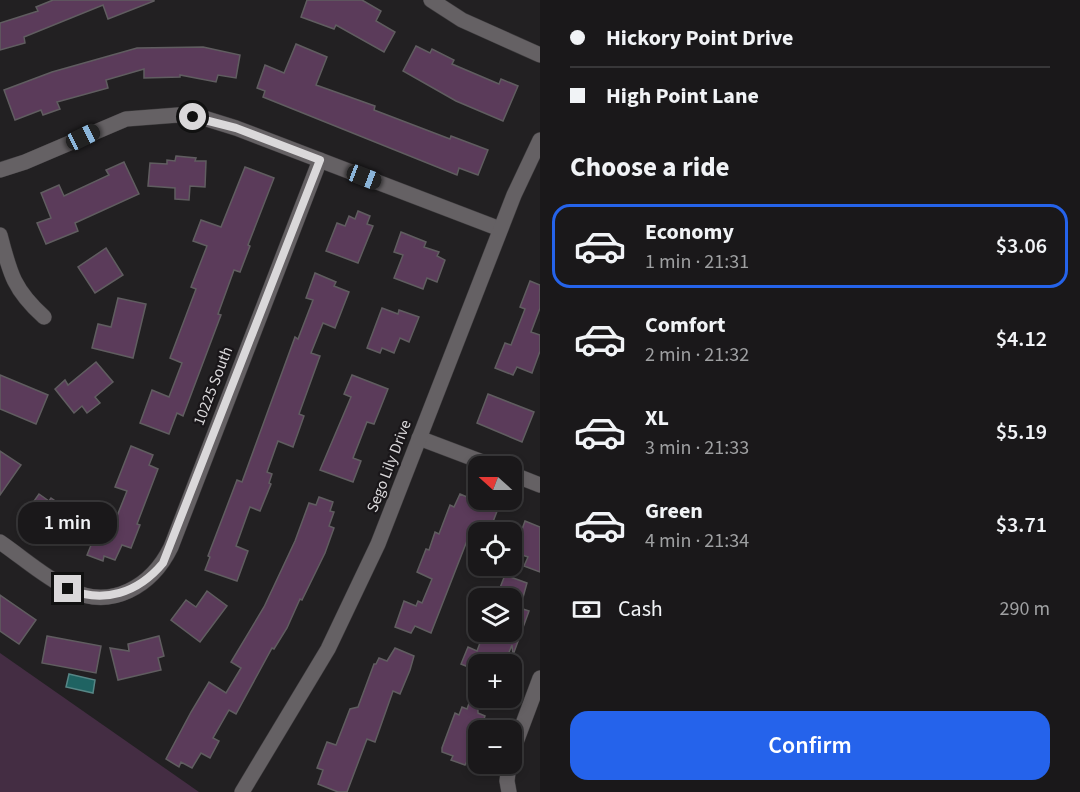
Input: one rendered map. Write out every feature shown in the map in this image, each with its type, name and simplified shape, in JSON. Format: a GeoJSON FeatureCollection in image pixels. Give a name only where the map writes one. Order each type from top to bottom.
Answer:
{"type":"FeatureCollection","features":[{"type":"Feature","properties":{"kind":"street"},"geometry":{"type":"LineString","coordinates":[[431,0],[462,20],[540,55]]}},
{"type":"Feature","properties":{"kind":"street"},"geometry":{"type":"LineString","coordinates":[[0,170],[126,119],[152,115],[178,115],[207,119],[500,229]]}},
{"type":"Feature","properties":{"kind":"street","name":"Sego Lily Drive"},"geometry":{"type":"LineString","coordinates":[[243,792],[328,649],[354,597],[378,544],[500,229],[528,162],[540,140]]}},
{"type":"Feature","properties":{"kind":"street","name":"10225 South"},"geometry":{"type":"LineString","coordinates":[[0,542],[68,589],[81,594],[108,596],[123,593],[145,582],[157,570],[167,555],[320,160]]}},
{"type":"Feature","properties":{"kind":"street"},"geometry":{"type":"LineString","coordinates":[[0,235],[11,278],[27,301],[44,317]]}},
{"type":"Feature","properties":{"kind":"street"},"geometry":{"type":"LineString","coordinates":[[419,438],[468,457]]}},
{"type":"Feature","properties":{"kind":"street"},"geometry":{"type":"LineString","coordinates":[[522,478],[540,485]]}},
{"type":"Feature","properties":{"kind":"street"},"geometry":{"type":"LineString","coordinates":[[522,726],[540,678]]}},
{"type":"Feature","properties":{"kind":"street"},"geometry":{"type":"LineString","coordinates":[[507,774],[509,792]]}},
{"type":"Feature","properties":{"kind":"shaded area"},"geometry":{"type":"Polygon","coordinates":[[[0,653],[199,792],[0,792],[0,653]]]}},
{"type":"Feature","properties":{"kind":"water"},"geometry":{"type":"Polygon","coordinates":[[[69,674],[95,680],[93,693],[66,687],[69,674]]]}},
{"type":"Feature","properties":{"kind":"building"},"geometry":{"type":"Polygon","coordinates":[[[53,0],[154,1],[108,19],[103,5],[24,37],[25,43],[0,50],[0,23],[38,11],[36,7],[53,0]]]}},
{"type":"Feature","properties":{"kind":"building"},"geometry":{"type":"Polygon","coordinates":[[[307,0],[362,0],[381,11],[376,21],[395,32],[384,52],[336,25],[334,29],[301,17],[307,0]]]}},
{"type":"Feature","properties":{"kind":"building"},"geometry":{"type":"Polygon","coordinates":[[[296,44],[327,57],[316,85],[375,106],[374,110],[450,139],[451,136],[488,150],[478,175],[459,168],[457,175],[263,97],[265,91],[257,88],[265,65],[284,73],[296,44]]]}},
{"type":"Feature","properties":{"kind":"building"},"geometry":{"type":"Polygon","coordinates":[[[416,46],[430,53],[432,49],[454,60],[452,64],[499,84],[501,79],[518,86],[503,121],[456,101],[403,71],[416,46]]]}},
{"type":"Feature","properties":{"kind":"building"},"geometry":{"type":"Polygon","coordinates":[[[203,47],[240,55],[236,78],[218,75],[216,82],[180,75],[180,77],[144,78],[144,69],[106,80],[108,88],[57,102],[60,109],[43,115],[41,110],[15,120],[4,90],[52,72],[137,48],[203,47]]]}},
{"type":"Feature","properties":{"kind":"building"},"geometry":{"type":"Polygon","coordinates":[[[176,156],[196,158],[195,161],[206,161],[205,187],[190,186],[189,200],[175,199],[175,188],[148,186],[150,163],[167,164],[167,160],[175,161],[176,156]]]}},
{"type":"Feature","properties":{"kind":"building"},"geometry":{"type":"Polygon","coordinates":[[[124,162],[139,194],[75,223],[78,231],[46,244],[37,223],[51,218],[41,193],[59,185],[64,196],[109,175],[106,170],[124,162]]]}},
{"type":"Feature","properties":{"kind":"building"},"geometry":{"type":"Polygon","coordinates":[[[245,167],[274,178],[240,272],[234,270],[218,314],[221,315],[183,416],[177,413],[169,434],[140,423],[152,390],[169,397],[182,363],[170,358],[196,289],[191,287],[207,246],[193,241],[201,220],[221,227],[245,167]]]}},
{"type":"Feature","properties":{"kind":"building"},"geometry":{"type":"Polygon","coordinates":[[[358,211],[370,216],[367,224],[373,226],[358,263],[326,251],[337,223],[345,226],[349,216],[355,219],[358,211]]]}},
{"type":"Feature","properties":{"kind":"building"},"geometry":{"type":"Polygon","coordinates":[[[401,232],[426,242],[424,247],[439,252],[437,256],[445,260],[437,282],[427,278],[423,289],[394,278],[403,255],[394,252],[401,232]]]}},
{"type":"Feature","properties":{"kind":"building"},"geometry":{"type":"Polygon","coordinates":[[[106,248],[123,275],[95,293],[78,267],[106,248]]]}},
{"type":"Feature","properties":{"kind":"building"},"geometry":{"type":"Polygon","coordinates":[[[315,273],[336,282],[334,286],[349,292],[335,328],[323,323],[311,353],[320,356],[299,414],[304,416],[293,447],[278,441],[267,472],[272,474],[269,483],[271,484],[260,511],[250,507],[236,546],[248,551],[237,581],[205,570],[210,557],[208,556],[237,480],[242,482],[295,337],[298,339],[313,300],[306,298],[315,273]]]}},
{"type":"Feature","properties":{"kind":"building"},"geometry":{"type":"Polygon","coordinates":[[[530,281],[540,285],[540,308],[531,332],[540,335],[540,351],[532,373],[517,367],[513,375],[495,368],[505,343],[511,345],[525,309],[520,307],[530,281]]]}},
{"type":"Feature","properties":{"kind":"building"},"geometry":{"type":"Polygon","coordinates":[[[118,298],[146,304],[133,358],[92,348],[98,324],[111,327],[118,298]]]}},
{"type":"Feature","properties":{"kind":"building"},"geometry":{"type":"Polygon","coordinates":[[[382,308],[398,314],[399,310],[419,317],[409,342],[400,338],[394,353],[382,348],[380,353],[367,348],[382,308]]]}},
{"type":"Feature","properties":{"kind":"building"},"geometry":{"type":"Polygon","coordinates":[[[96,362],[113,382],[95,397],[100,403],[87,413],[82,406],[74,413],[55,389],[65,380],[68,385],[96,362]]]}},
{"type":"Feature","properties":{"kind":"building"},"geometry":{"type":"Polygon","coordinates":[[[0,375],[48,395],[36,424],[0,409],[0,375]]]}},
{"type":"Feature","properties":{"kind":"building"},"geometry":{"type":"Polygon","coordinates":[[[352,375],[388,389],[374,424],[367,422],[353,458],[361,461],[353,482],[320,470],[351,397],[344,394],[352,375]]]}},
{"type":"Feature","properties":{"kind":"building"},"geometry":{"type":"Polygon","coordinates":[[[488,394],[534,412],[522,442],[477,423],[488,394]]]}},
{"type":"Feature","properties":{"kind":"building"},"geometry":{"type":"Polygon","coordinates":[[[131,446],[153,455],[149,465],[158,469],[137,524],[140,525],[131,548],[122,545],[115,560],[104,556],[103,561],[87,555],[103,516],[115,521],[127,491],[115,487],[131,446]]]}},
{"type":"Feature","properties":{"kind":"building"},"geometry":{"type":"Polygon","coordinates":[[[0,451],[21,465],[0,495],[0,451]]]}},
{"type":"Feature","properties":{"kind":"building"},"geometry":{"type":"Polygon","coordinates":[[[39,494],[49,501],[51,498],[77,516],[63,536],[27,511],[39,494]]]}},
{"type":"Feature","properties":{"kind":"building"},"geometry":{"type":"Polygon","coordinates":[[[460,494],[468,497],[468,510],[497,510],[493,522],[468,522],[468,538],[431,633],[415,626],[411,633],[395,627],[404,601],[416,606],[418,601],[422,603],[432,579],[417,572],[426,549],[429,550],[435,532],[439,534],[450,505],[454,507],[460,494]]]}},
{"type":"Feature","properties":{"kind":"building"},"geometry":{"type":"Polygon","coordinates":[[[319,497],[333,502],[330,511],[334,512],[329,526],[334,528],[325,553],[302,600],[300,599],[287,628],[274,649],[272,648],[236,714],[229,710],[213,738],[219,741],[210,758],[201,753],[192,768],[181,762],[179,767],[166,759],[209,682],[226,693],[241,668],[231,662],[264,607],[295,541],[309,503],[316,505],[319,497]]]}},
{"type":"Feature","properties":{"kind":"building"},"geometry":{"type":"Polygon","coordinates":[[[525,521],[540,527],[540,572],[524,566],[528,557],[522,555],[522,529],[525,521]]]}},
{"type":"Feature","properties":{"kind":"building"},"geometry":{"type":"Polygon","coordinates":[[[505,576],[527,583],[522,601],[522,588],[500,588],[505,576]]]}},
{"type":"Feature","properties":{"kind":"building"},"geometry":{"type":"Polygon","coordinates":[[[207,591],[227,606],[200,642],[171,620],[186,600],[196,607],[207,591]]]}},
{"type":"Feature","properties":{"kind":"building"},"geometry":{"type":"Polygon","coordinates":[[[0,595],[36,620],[19,644],[0,631],[0,595]]]}},
{"type":"Feature","properties":{"kind":"building"},"geometry":{"type":"Polygon","coordinates":[[[522,609],[529,611],[522,630],[522,609]]]}},
{"type":"Feature","properties":{"kind":"building"},"geometry":{"type":"Polygon","coordinates":[[[47,636],[101,646],[96,673],[42,663],[47,636]]]}},
{"type":"Feature","properties":{"kind":"building"},"geometry":{"type":"Polygon","coordinates":[[[159,636],[164,656],[158,658],[161,670],[118,680],[110,648],[129,651],[128,644],[159,636]]]}},
{"type":"Feature","properties":{"kind":"building"},"geometry":{"type":"Polygon","coordinates":[[[480,642],[518,642],[513,654],[512,645],[508,654],[468,654],[468,667],[461,664],[468,647],[477,651],[480,642]]]}},
{"type":"Feature","properties":{"kind":"building"},"geometry":{"type":"Polygon","coordinates":[[[395,648],[414,656],[410,670],[400,694],[393,691],[375,742],[367,739],[347,792],[338,792],[318,784],[323,770],[317,768],[327,742],[336,745],[350,709],[358,707],[374,664],[379,658],[387,661],[395,648]]]}},
{"type":"Feature","properties":{"kind":"building"},"geometry":{"type":"Polygon","coordinates":[[[468,706],[478,708],[478,713],[485,716],[484,720],[468,720],[468,759],[465,765],[451,760],[453,756],[442,752],[442,748],[455,713],[459,715],[462,707],[467,709],[468,706]]]}},
{"type":"Feature","properties":{"kind":"route"},"geometry":{"type":"LineString","coordinates":[[68,589],[94,597],[123,593],[152,577],[163,563],[320,160],[236,128],[193,117]]}}]}
